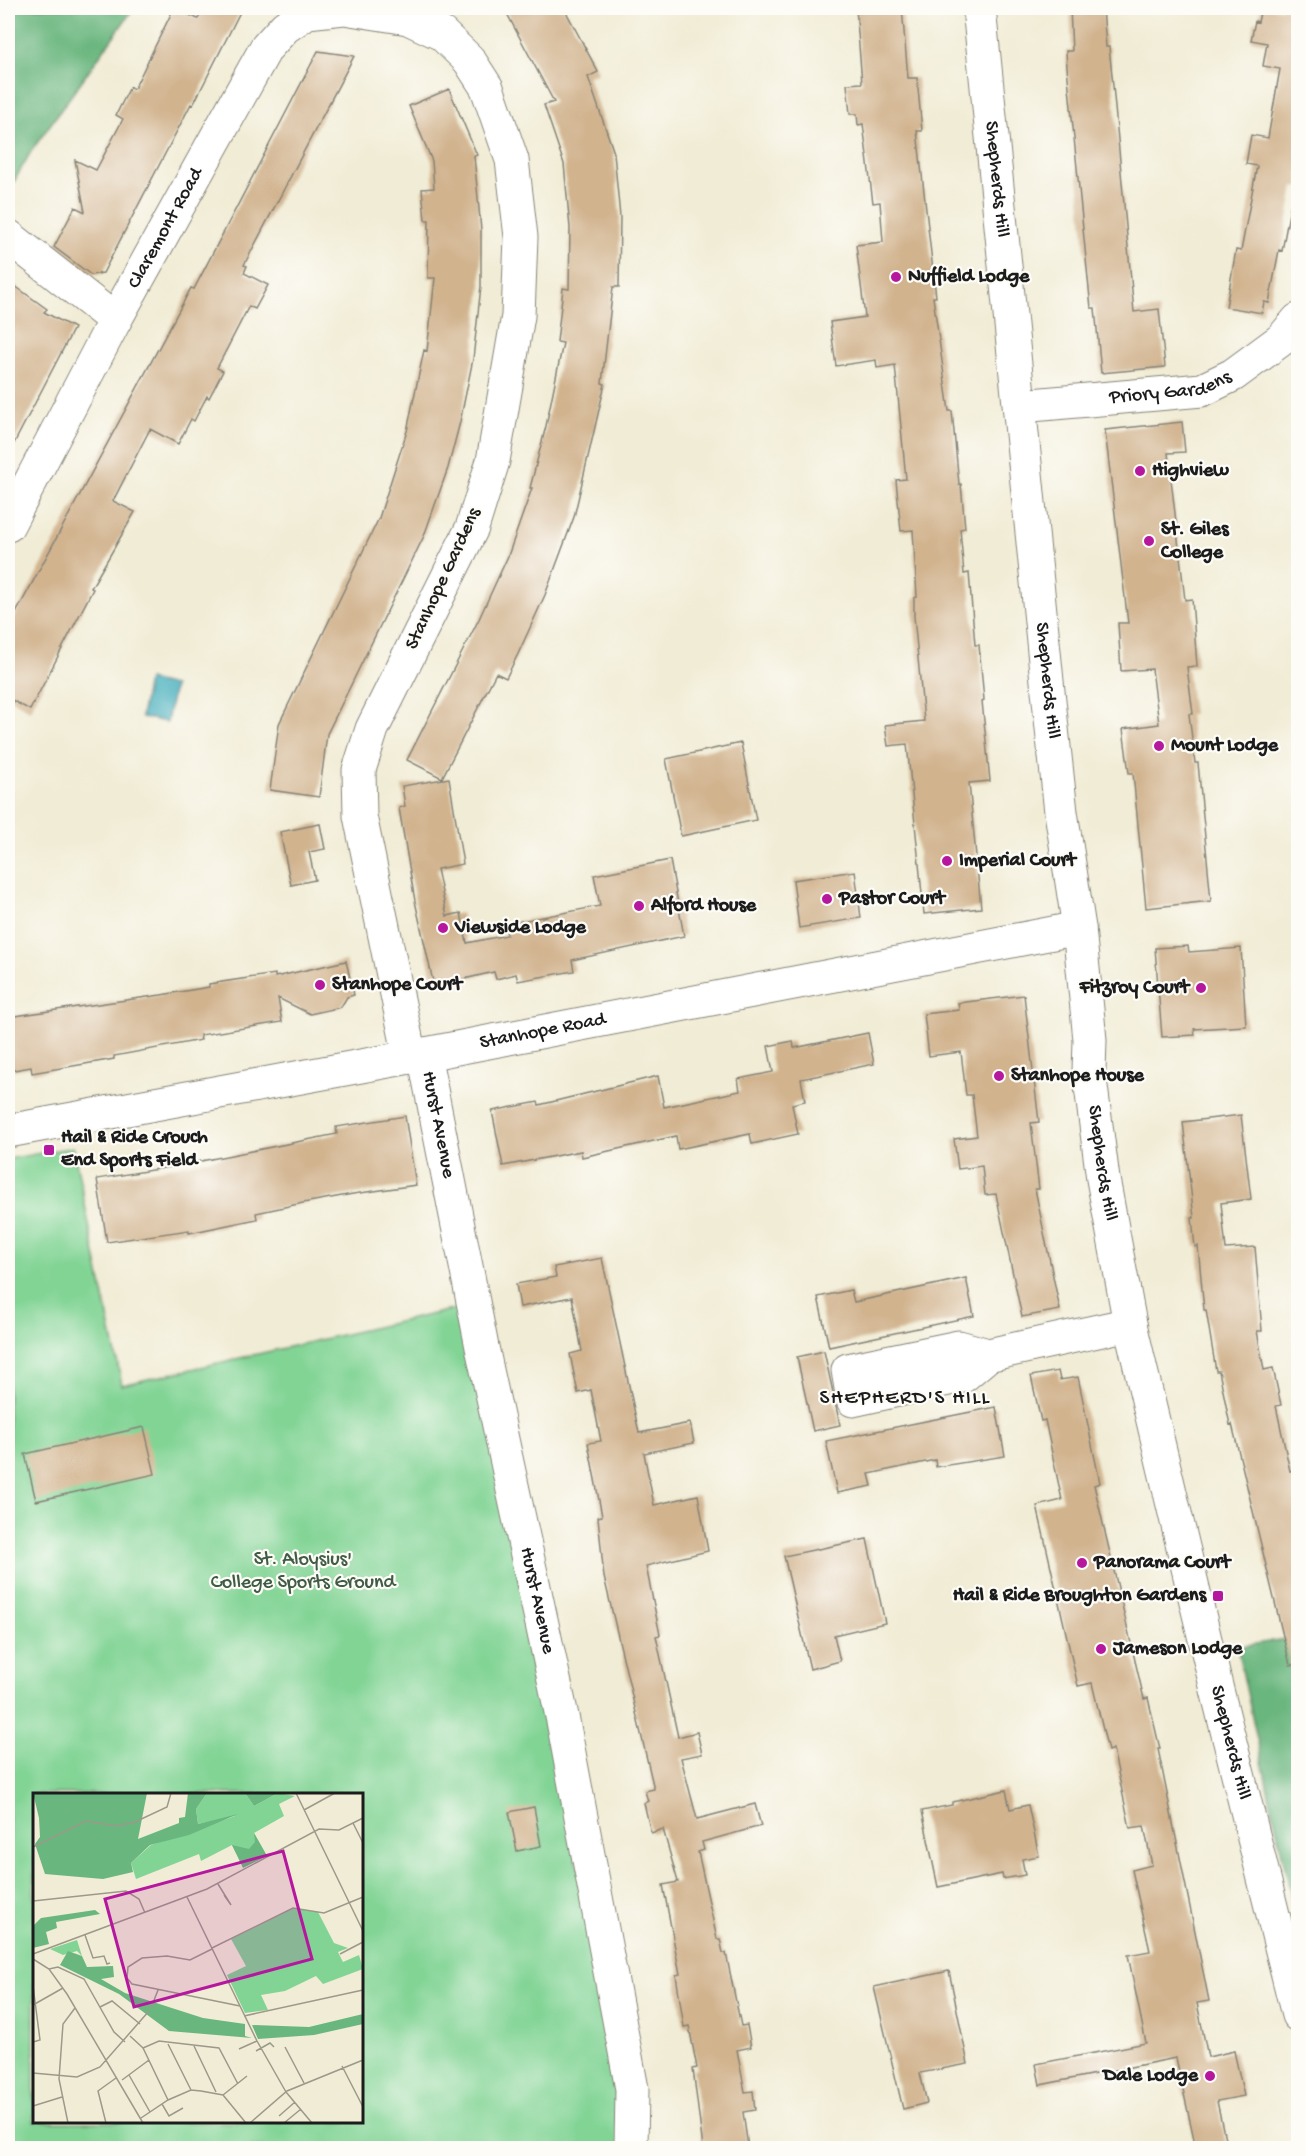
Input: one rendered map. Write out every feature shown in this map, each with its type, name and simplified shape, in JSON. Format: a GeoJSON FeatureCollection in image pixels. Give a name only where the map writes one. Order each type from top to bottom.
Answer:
{"type":"FeatureCollection","features":[{"type":"Feature","properties":{"kind":"street","name":"Claremont Road"},"geometry":{"type":"LineString","coordinates":[[8,525],[115,320],[266,48],[285,27],[307,12],[344,8],[380,12]]}},
{"type":"Feature","properties":{"kind":"street","name":"Shepherds Hill"},"geometry":{"type":"LineString","coordinates":[[979,8],[1061,812],[1079,928],[1089,1040],[1089,1071],[1099,1150],[1130,1324],[1216,1690],[1299,2015]]}},
{"type":"Feature","properties":{"kind":"street","name":"Stanhope Gardens"},"geometry":{"type":"LineString","coordinates":[[380,12],[408,18],[442,34],[469,60],[487,88],[512,160],[521,237],[518,316],[493,461],[472,528],[372,729],[360,770],[360,816],[417,1056]]}},
{"type":"Feature","properties":{"kind":"street"},"geometry":{"type":"LineString","coordinates":[[8,236],[115,320]]}},
{"type":"Feature","properties":{"kind":"street","name":"Priory Gardens"},"geometry":{"type":"LineString","coordinates":[[1020,406],[1202,390],[1233,375],[1282,339],[1299,320]]}},
{"type":"Feature","properties":{"kind":"street","name":"Stanhope Road"},"geometry":{"type":"LineString","coordinates":[[8,1131],[417,1056],[1079,928]]}},
{"type":"Feature","properties":{"kind":"street","name":"Hurst Avenue"},"geometry":{"type":"LineString","coordinates":[[417,1056],[566,1733],[632,2090],[631,2148]]}},
{"type":"Feature","properties":{"kind":"street"},"geometry":{"type":"LineString","coordinates":[[988,1355],[1130,1324]]}},
{"type":"Feature","properties":{"kind":"green space"},"geometry":{"type":"Polygon","coordinates":[[[11,8],[134,8],[32,150],[8,192],[8,10],[11,8]]]}},
{"type":"Feature","properties":{"kind":"green space","name":"St. Aloysius' College Sports Ground"},"geometry":{"type":"Polygon","coordinates":[[[73,1147],[122,1385],[473,1305],[631,2148],[8,2148],[8,1159],[73,1147]]]}},
{"type":"Feature","properties":{"kind":"green space"},"geometry":{"type":"Polygon","coordinates":[[[1298,1637],[1298,1927],[1237,1647],[1298,1637]]]}},
{"type":"Feature","properties":{"kind":"water"},"geometry":{"type":"Polygon","coordinates":[[[148,680],[174,686],[167,722],[141,717],[148,680]]]}},
{"type":"Feature","properties":{"kind":"building"},"geometry":{"type":"Polygon","coordinates":[[[174,8],[198,19],[204,8],[242,8],[103,273],[91,275],[54,247],[75,207],[85,212],[75,160],[96,170],[123,119],[116,115],[130,87],[134,89],[174,8]]]}},
{"type":"Feature","properties":{"kind":"building"},"geometry":{"type":"Polygon","coordinates":[[[504,8],[564,8],[598,72],[588,77],[614,153],[620,217],[619,287],[613,287],[602,383],[605,384],[574,517],[545,595],[506,678],[496,673],[442,778],[407,760],[479,619],[508,556],[532,488],[530,488],[546,426],[563,343],[557,342],[563,288],[569,289],[570,228],[564,164],[544,105],[554,102],[504,8]]]}},
{"type":"Feature","properties":{"kind":"building"},"geometry":{"type":"Polygon","coordinates":[[[856,8],[902,8],[908,78],[917,78],[922,131],[917,131],[936,297],[933,297],[949,411],[952,411],[965,528],[960,529],[964,574],[969,573],[975,645],[979,645],[984,700],[982,701],[990,781],[969,783],[981,908],[924,914],[907,744],[888,746],[885,725],[924,721],[914,616],[914,598],[917,597],[913,530],[901,531],[896,480],[906,479],[895,365],[877,368],[876,360],[836,366],[830,322],[865,317],[856,245],[883,242],[880,202],[873,203],[863,124],[858,125],[857,114],[850,114],[847,84],[862,83],[856,8]]]}},
{"type":"Feature","properties":{"kind":"building"},"geometry":{"type":"Polygon","coordinates":[[[1070,8],[1103,8],[1106,47],[1109,47],[1112,75],[1134,312],[1159,309],[1165,367],[1101,373],[1095,308],[1091,308],[1067,67],[1066,51],[1072,51],[1070,8]]]}},
{"type":"Feature","properties":{"kind":"building"},"geometry":{"type":"Polygon","coordinates":[[[1261,8],[1299,8],[1299,188],[1294,187],[1269,303],[1264,302],[1262,313],[1226,307],[1236,250],[1241,251],[1257,166],[1246,164],[1251,135],[1268,138],[1280,69],[1263,66],[1267,43],[1251,40],[1255,21],[1258,22],[1261,8]]]}},
{"type":"Feature","properties":{"kind":"building"},"geometry":{"type":"Polygon","coordinates":[[[318,51],[354,56],[244,265],[247,266],[244,273],[268,285],[255,309],[249,306],[217,368],[223,371],[209,398],[207,396],[194,421],[191,419],[178,444],[150,429],[113,501],[135,512],[91,588],[93,589],[30,710],[8,698],[8,628],[191,288],[194,289],[318,51]]]}},
{"type":"Feature","properties":{"kind":"building"},"geometry":{"type":"Polygon","coordinates":[[[449,89],[477,155],[474,156],[481,230],[481,286],[473,359],[460,422],[448,468],[424,536],[327,734],[319,797],[270,790],[279,724],[379,518],[407,431],[424,350],[427,351],[435,278],[428,278],[429,220],[425,220],[422,189],[434,188],[432,161],[409,106],[449,89]]]}},
{"type":"Feature","properties":{"kind":"building"},"geometry":{"type":"Polygon","coordinates":[[[8,281],[47,309],[44,312],[74,328],[8,455],[8,281]]]}},
{"type":"Feature","properties":{"kind":"building"},"geometry":{"type":"Polygon","coordinates":[[[1182,422],[1185,452],[1168,453],[1185,600],[1192,599],[1197,666],[1187,667],[1193,714],[1189,714],[1195,763],[1198,763],[1211,901],[1146,908],[1133,773],[1129,773],[1123,729],[1159,724],[1152,669],[1121,671],[1118,623],[1128,623],[1105,430],[1182,422]]]}},
{"type":"Feature","properties":{"kind":"building","name":"Alford House"},"geometry":{"type":"Polygon","coordinates":[[[741,743],[756,820],[681,836],[666,759],[741,743]]]}},
{"type":"Feature","properties":{"kind":"building"},"geometry":{"type":"Polygon","coordinates":[[[449,778],[463,864],[437,869],[447,916],[461,913],[467,943],[507,935],[505,924],[600,906],[594,875],[670,860],[684,936],[572,960],[574,971],[518,981],[516,974],[496,979],[494,972],[434,986],[415,901],[399,808],[405,806],[402,786],[449,778]]]}},
{"type":"Feature","properties":{"kind":"building"},"geometry":{"type":"Polygon","coordinates":[[[320,824],[325,849],[309,852],[315,880],[291,885],[280,832],[320,824]]]}},
{"type":"Feature","properties":{"kind":"building","name":"Pastor Court"},"geometry":{"type":"Polygon","coordinates":[[[855,871],[861,918],[799,928],[793,880],[855,871]]]}},
{"type":"Feature","properties":{"kind":"building","name":"Fitzroy Court"},"geometry":{"type":"Polygon","coordinates":[[[1188,946],[1189,952],[1241,948],[1246,1026],[1194,1029],[1195,1035],[1162,1037],[1155,948],[1188,946]]]}},
{"type":"Feature","properties":{"kind":"building"},"geometry":{"type":"Polygon","coordinates":[[[346,961],[354,995],[347,997],[341,1007],[310,1014],[278,998],[282,1022],[200,1035],[201,1040],[114,1056],[114,1059],[32,1073],[31,1067],[8,1071],[8,1017],[161,995],[209,987],[209,984],[275,974],[275,977],[346,961]]]}},
{"type":"Feature","properties":{"kind":"building"},"geometry":{"type":"Polygon","coordinates":[[[1024,995],[1039,1122],[1031,1123],[1039,1189],[1035,1189],[1060,1310],[1022,1317],[996,1194],[985,1195],[982,1166],[958,1169],[954,1139],[977,1136],[972,1095],[966,1095],[961,1052],[929,1056],[924,1014],[959,1010],[958,1003],[1024,995]]]}},
{"type":"Feature","properties":{"kind":"building"},"geometry":{"type":"Polygon","coordinates":[[[868,1033],[874,1064],[801,1079],[805,1101],[792,1104],[798,1134],[752,1144],[750,1134],[678,1149],[676,1136],[582,1157],[581,1151],[503,1166],[492,1111],[538,1102],[539,1105],[658,1076],[664,1107],[740,1091],[738,1079],[773,1072],[768,1046],[793,1041],[794,1048],[868,1033]]]}},
{"type":"Feature","properties":{"kind":"building"},"geometry":{"type":"Polygon","coordinates":[[[1241,1115],[1251,1199],[1221,1203],[1226,1249],[1255,1247],[1262,1331],[1257,1331],[1264,1370],[1273,1368],[1281,1405],[1276,1406],[1290,1471],[1299,1469],[1299,1664],[1290,1665],[1232,1424],[1230,1425],[1219,1371],[1216,1371],[1206,1310],[1204,1310],[1198,1246],[1195,1247],[1183,1122],[1241,1115]]]}},
{"type":"Feature","properties":{"kind":"building"},"geometry":{"type":"Polygon","coordinates":[[[405,1116],[416,1185],[303,1203],[256,1213],[257,1219],[189,1233],[189,1230],[107,1242],[97,1179],[337,1134],[336,1127],[405,1116]]]}},
{"type":"Feature","properties":{"kind":"building"},"geometry":{"type":"Polygon","coordinates":[[[602,1258],[639,1433],[690,1423],[694,1443],[644,1453],[654,1505],[698,1495],[708,1551],[646,1566],[660,1635],[656,1636],[678,1737],[697,1732],[702,1754],[681,1758],[697,1819],[755,1804],[761,1826],[702,1842],[704,1850],[698,1852],[717,1939],[720,1939],[723,1953],[726,1953],[741,2026],[747,2025],[751,2047],[737,2050],[745,2092],[753,2091],[755,2110],[743,2112],[748,2147],[703,2148],[693,2069],[697,2068],[689,2026],[684,2027],[676,1975],[680,1974],[663,1885],[678,1882],[663,1829],[651,1833],[644,1803],[648,1801],[645,1791],[654,1789],[604,1577],[598,1517],[602,1516],[588,1443],[601,1441],[591,1390],[578,1393],[574,1374],[570,1354],[582,1351],[572,1297],[520,1307],[516,1284],[556,1277],[554,1267],[602,1258]]]}},
{"type":"Feature","properties":{"kind":"building"},"geometry":{"type":"Polygon","coordinates":[[[966,1278],[974,1316],[829,1347],[818,1297],[851,1290],[854,1302],[966,1278]]]}},
{"type":"Feature","properties":{"kind":"building"},"geometry":{"type":"Polygon","coordinates":[[[824,1351],[840,1425],[813,1431],[797,1357],[824,1351]]]}},
{"type":"Feature","properties":{"kind":"building"},"geometry":{"type":"Polygon","coordinates":[[[1058,1371],[1060,1380],[1078,1377],[1100,1483],[1094,1485],[1144,1699],[1148,1698],[1160,1749],[1158,1749],[1209,2001],[1197,2003],[1208,2057],[1234,2051],[1244,2096],[1217,2101],[1227,2148],[1196,2148],[1176,2058],[1040,2085],[1036,2064],[1146,2043],[1128,1955],[1150,1951],[1132,1870],[1152,1865],[1144,1826],[1130,1828],[1113,1749],[1108,1751],[1092,1683],[1078,1686],[1037,1506],[1062,1500],[1045,1420],[1041,1421],[1031,1376],[1058,1371]]]}},
{"type":"Feature","properties":{"kind":"building"},"geometry":{"type":"Polygon","coordinates":[[[996,1407],[1005,1456],[936,1467],[935,1460],[869,1474],[872,1486],[837,1493],[826,1441],[996,1407]]]}},
{"type":"Feature","properties":{"kind":"building"},"geometry":{"type":"Polygon","coordinates":[[[144,1427],[155,1474],[36,1501],[25,1454],[144,1427]]]}},
{"type":"Feature","properties":{"kind":"building"},"geometry":{"type":"Polygon","coordinates":[[[867,1539],[885,1623],[834,1635],[840,1661],[810,1669],[784,1556],[867,1539]]]}},
{"type":"Feature","properties":{"kind":"building"},"geometry":{"type":"Polygon","coordinates":[[[1006,1790],[1010,1809],[1028,1805],[1039,1856],[1022,1859],[1025,1875],[1003,1879],[1002,1874],[938,1887],[922,1811],[1006,1790]]]}},
{"type":"Feature","properties":{"kind":"building"},"geometry":{"type":"Polygon","coordinates":[[[534,1807],[541,1846],[517,1851],[509,1812],[534,1807]]]}},
{"type":"Feature","properties":{"kind":"building"},"geometry":{"type":"Polygon","coordinates":[[[949,1971],[968,2064],[920,2073],[927,2103],[903,2109],[874,1987],[949,1971]]]}},
{"type":"Feature","properties":{"kind":"place","name":"Nuffield Lodge"},"geometry":{"type":"Point","coordinates":[896,277]}},
{"type":"Feature","properties":{"kind":"place","name":"Highview"},"geometry":{"type":"Point","coordinates":[1140,471]}},
{"type":"Feature","properties":{"kind":"place","name":"St. Giles College"},"geometry":{"type":"Point","coordinates":[1149,541]}},
{"type":"Feature","properties":{"kind":"place","name":"Mount Lodge"},"geometry":{"type":"Point","coordinates":[1159,746]}},
{"type":"Feature","properties":{"kind":"place","name":"Imperial Court"},"geometry":{"type":"Point","coordinates":[947,861]}},
{"type":"Feature","properties":{"kind":"place","name":"Pastor Court"},"geometry":{"type":"Point","coordinates":[827,899]}},
{"type":"Feature","properties":{"kind":"place","name":"Alford House"},"geometry":{"type":"Point","coordinates":[639,906]}},
{"type":"Feature","properties":{"kind":"place","name":"Viewside Lodge"},"geometry":{"type":"Point","coordinates":[443,928]}},
{"type":"Feature","properties":{"kind":"place","name":"Stanhope Court"},"geometry":{"type":"Point","coordinates":[320,985]}},
{"type":"Feature","properties":{"kind":"place","name":"Fitzroy Court"},"geometry":{"type":"Point","coordinates":[1201,988]}},
{"type":"Feature","properties":{"kind":"place","name":"Stanhope House"},"geometry":{"type":"Point","coordinates":[999,1076]}},
{"type":"Feature","properties":{"kind":"place","name":"Hail & Ride Crouch End Sports Field"},"geometry":{"type":"Point","coordinates":[49,1150]}},
{"type":"Feature","properties":{"kind":"place","name":"Panorama Court"},"geometry":{"type":"Point","coordinates":[1082,1563]}},
{"type":"Feature","properties":{"kind":"place","name":"Hail & Ride Broughton Gardens"},"geometry":{"type":"Point","coordinates":[1218,1596]}},
{"type":"Feature","properties":{"kind":"place","name":"Jameson Lodge"},"geometry":{"type":"Point","coordinates":[1101,1649]}},
{"type":"Feature","properties":{"kind":"place","name":"Dale Lodge"},"geometry":{"type":"Point","coordinates":[1210,2076]}},
{"type":"Feature","properties":{"kind":"district","name":"SHEPHERD'S HILL"},"geometry":{"type":"Point","coordinates":[905,1399]}}]}
